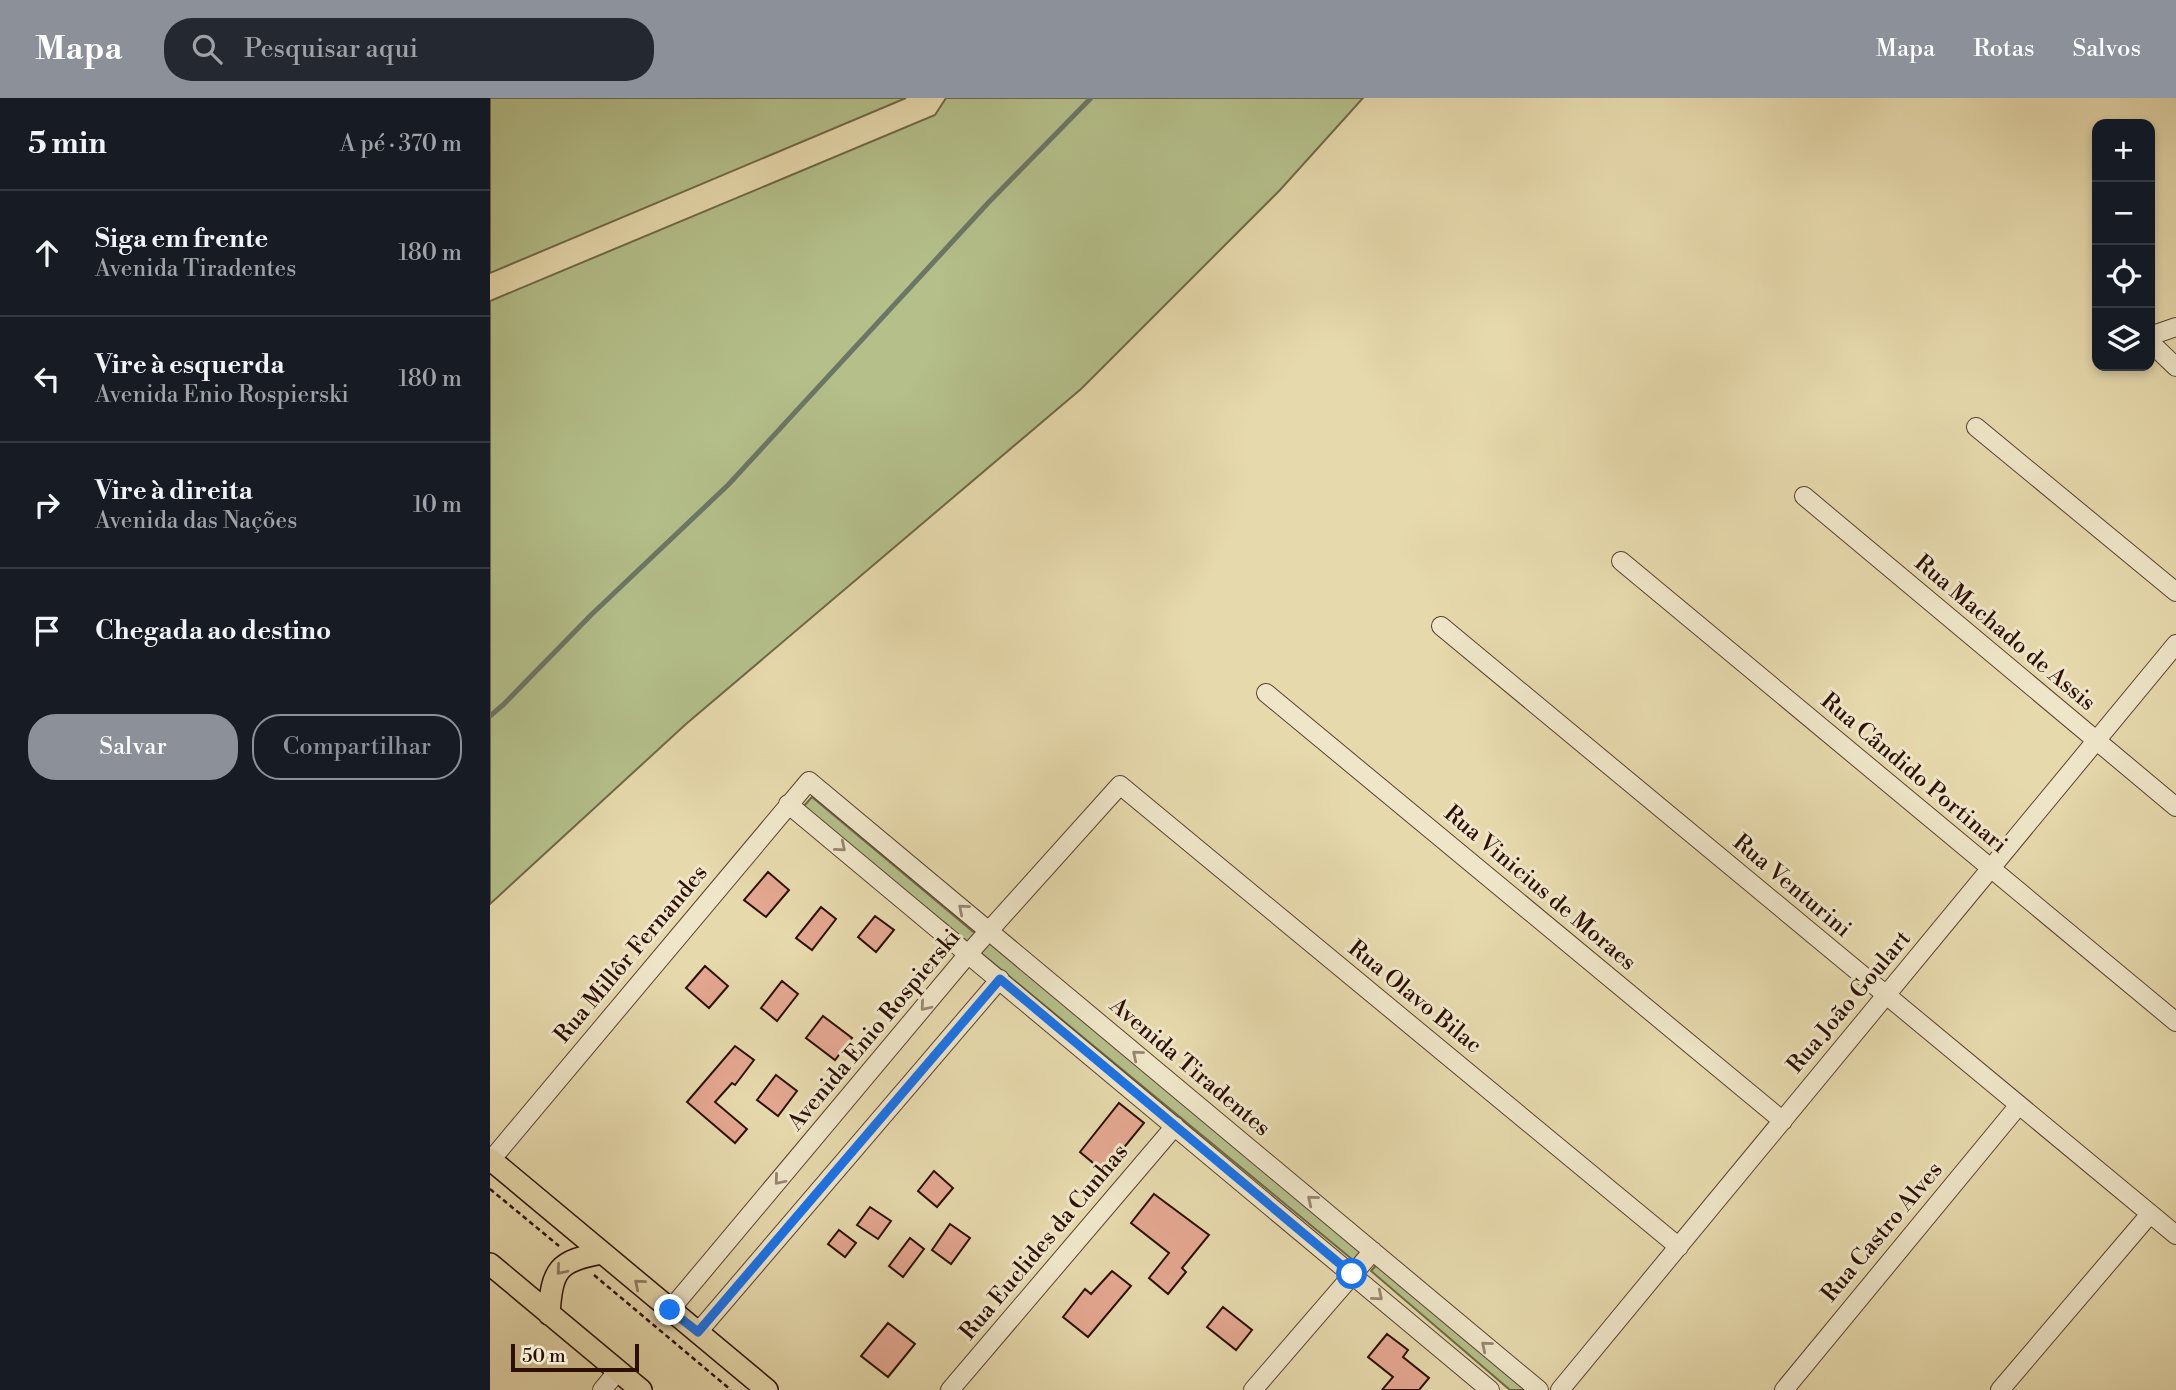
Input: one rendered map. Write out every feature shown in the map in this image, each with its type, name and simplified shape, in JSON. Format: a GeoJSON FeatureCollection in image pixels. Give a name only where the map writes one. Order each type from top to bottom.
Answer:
{"type":"FeatureCollection","features":[{"type":"Feature","properties":{"kind":"main road"},"geometry":{"type":"LineString","coordinates":[[490,1160],[764,1389]]}},
{"type":"Feature","properties":{"kind":"main road"},"geometry":{"type":"LineString","coordinates":[[549,1314],[553,1280],[558,1271],[574,1259],[602,1253]]}},
{"type":"Feature","properties":{"kind":"main road"},"geometry":{"type":"LineString","coordinates":[[490,1264],[641,1390]]}},
{"type":"Feature","properties":{"kind":"street"},"geometry":{"type":"LineString","coordinates":[[2155,334],[2176,327]]}},
{"type":"Feature","properties":{"kind":"street"},"geometry":{"type":"LineString","coordinates":[[1976,427],[2176,593]]}},
{"type":"Feature","properties":{"kind":"street","name":"Rua Machado de Assis"},"geometry":{"type":"LineString","coordinates":[[1804,496],[2176,807]]}},
{"type":"Feature","properties":{"kind":"street","name":"Rua Cândido Portinari"},"geometry":{"type":"LineString","coordinates":[[1621,561],[2176,1022]]}},
{"type":"Feature","properties":{"kind":"street","name":"Rua Venturini"},"geometry":{"type":"LineString","coordinates":[[1441,626],[2176,1235]]}},
{"type":"Feature","properties":{"kind":"street","name":"Rua João Goulart"},"geometry":{"type":"LineString","coordinates":[[1560,1390],[2176,644]]}},
{"type":"Feature","properties":{"kind":"street","name":"Rua Vinicius de Moraes"},"geometry":{"type":"LineString","coordinates":[[1266,693],[1783,1121]]}},
{"type":"Feature","properties":{"kind":"street","name":"Rua Millôr Fernandes"},"geometry":{"type":"LineString","coordinates":[[490,1160],[809,781]]}},
{"type":"Feature","properties":{"kind":"street","name":"Avenida Tiradentes"},"geometry":{"type":"LineString","coordinates":[[809,781],[1539,1390]]}},
{"type":"Feature","properties":{"kind":"street","name":"Avenida Enio Rospierski"},"geometry":{"type":"LineString","coordinates":[[670,1310],[969,953],[1119,785]]}},
{"type":"Feature","properties":{"kind":"street","name":"Rua Olavo Bilac"},"geometry":{"type":"LineString","coordinates":[[1119,785],[1679,1247]]}},
{"type":"Feature","properties":{"kind":"street"},"geometry":{"type":"LineString","coordinates":[[788,804],[1490,1390]]}},
{"type":"Feature","properties":{"kind":"street"},"geometry":{"type":"LineString","coordinates":[[698,1332],[1000,979]]}},
{"type":"Feature","properties":{"kind":"street","name":"Rua Castro Alves"},"geometry":{"type":"LineString","coordinates":[[1784,1390],[2019,1105]]}},
{"type":"Feature","properties":{"kind":"street","name":"Rua Euclides da Cunhas"},"geometry":{"type":"LineString","coordinates":[[950,1390],[1175,1126]]}},
{"type":"Feature","properties":{"kind":"street"},"geometry":{"type":"LineString","coordinates":[[2000,1390],[2150,1214]]}},
{"type":"Feature","properties":{"kind":"street"},"geometry":{"type":"LineString","coordinates":[[1253,1390],[1373,1251]]}},
{"type":"Feature","properties":{"kind":"street"},"geometry":{"type":"LineString","coordinates":[[602,1390],[618,1371]]}},
{"type":"Feature","properties":{"kind":"path"},"geometry":{"type":"LineString","coordinates":[[490,1189],[731,1390]]}},
{"type":"Feature","properties":{"kind":"green space"},"geometry":{"type":"Polygon","coordinates":[[[490,98],[906,98],[490,273],[490,98]]]}},
{"type":"Feature","properties":{"kind":"green space"},"geometry":{"type":"Polygon","coordinates":[[[946,98],[1363,98],[1280,190],[1081,389],[686,724],[490,904],[490,301],[935,115],[946,98]]]}},
{"type":"Feature","properties":{"kind":"green space"},"geometry":{"type":"Polygon","coordinates":[[[812,797],[977,935],[969,943],[803,807],[812,797]]]}},
{"type":"Feature","properties":{"kind":"green space"},"geometry":{"type":"Polygon","coordinates":[[[990,942],[1363,1249],[1353,1260],[981,953],[990,942]]]}},
{"type":"Feature","properties":{"kind":"green space"},"geometry":{"type":"Polygon","coordinates":[[[1379,1262],[1532,1390],[1510,1390],[1371,1271],[1379,1262]]]}},
{"type":"Feature","properties":{"kind":"building"},"geometry":{"type":"Polygon","coordinates":[[[768,872],[789,890],[766,917],[744,900],[768,872]]]}},
{"type":"Feature","properties":{"kind":"building"},"geometry":{"type":"Polygon","coordinates":[[[821,907],[836,919],[812,950],[796,938],[821,907]]]}},
{"type":"Feature","properties":{"kind":"building"},"geometry":{"type":"Polygon","coordinates":[[[875,916],[894,930],[876,952],[858,937],[875,916]]]}},
{"type":"Feature","properties":{"kind":"building"},"geometry":{"type":"Polygon","coordinates":[[[705,966],[728,986],[709,1008],[686,988],[705,966]]]}},
{"type":"Feature","properties":{"kind":"building"},"geometry":{"type":"Polygon","coordinates":[[[782,981],[798,994],[777,1021],[761,1008],[782,981]]]}},
{"type":"Feature","properties":{"kind":"building"},"geometry":{"type":"Polygon","coordinates":[[[823,1016],[852,1038],[835,1060],[806,1038],[823,1016]]]}},
{"type":"Feature","properties":{"kind":"building"},"geometry":{"type":"Polygon","coordinates":[[[735,1046],[754,1060],[735,1085],[732,1083],[715,1102],[747,1129],[735,1143],[687,1102],[735,1046]]]}},
{"type":"Feature","properties":{"kind":"building"},"geometry":{"type":"Polygon","coordinates":[[[776,1075],[797,1091],[778,1116],[757,1100],[776,1075]]]}},
{"type":"Feature","properties":{"kind":"building"},"geometry":{"type":"Polygon","coordinates":[[[1119,1103],[1144,1123],[1104,1172],[1080,1152],[1119,1103]]]}},
{"type":"Feature","properties":{"kind":"building"},"geometry":{"type":"Polygon","coordinates":[[[934,1171],[953,1188],[937,1207],[918,1191],[934,1171]]]}},
{"type":"Feature","properties":{"kind":"building"},"geometry":{"type":"Polygon","coordinates":[[[1154,1194],[1209,1235],[1182,1268],[1186,1272],[1168,1294],[1149,1278],[1169,1253],[1131,1223],[1154,1194]]]}},
{"type":"Feature","properties":{"kind":"building"},"geometry":{"type":"Polygon","coordinates":[[[870,1207],[891,1221],[878,1239],[857,1225],[870,1207]]]}},
{"type":"Feature","properties":{"kind":"building"},"geometry":{"type":"Polygon","coordinates":[[[950,1224],[970,1238],[951,1264],[932,1250],[950,1224]]]}},
{"type":"Feature","properties":{"kind":"building"},"geometry":{"type":"Polygon","coordinates":[[[839,1230],[856,1243],[845,1257],[828,1244],[839,1230]]]}},
{"type":"Feature","properties":{"kind":"building"},"geometry":{"type":"Polygon","coordinates":[[[910,1238],[924,1249],[903,1277],[889,1266],[910,1238]]]}},
{"type":"Feature","properties":{"kind":"building"},"geometry":{"type":"Polygon","coordinates":[[[1112,1271],[1131,1286],[1088,1337],[1063,1317],[1085,1289],[1091,1294],[1112,1271]]]}},
{"type":"Feature","properties":{"kind":"building"},"geometry":{"type":"Polygon","coordinates":[[[1223,1307],[1252,1330],[1236,1350],[1207,1327],[1223,1307]]]}},
{"type":"Feature","properties":{"kind":"building"},"geometry":{"type":"Polygon","coordinates":[[[888,1323],[915,1344],[888,1377],[861,1356],[888,1323]]]}},
{"type":"Feature","properties":{"kind":"building"},"geometry":{"type":"Polygon","coordinates":[[[1387,1334],[1408,1350],[1403,1357],[1429,1378],[1419,1390],[1382,1390],[1393,1377],[1368,1357],[1387,1334]]]}},
{"type":"Feature","properties":{"kind":"waterway"},"geometry":{"type":"LineString","coordinates":[[490,716],[591,615],[728,485],[988,203],[1091,98]]}},
{"type":"Feature","properties":{"kind":"route"},"geometry":{"type":"LineString","coordinates":[[670,1310],[698,1332],[1000,979],[1352,1274]]}}]}
